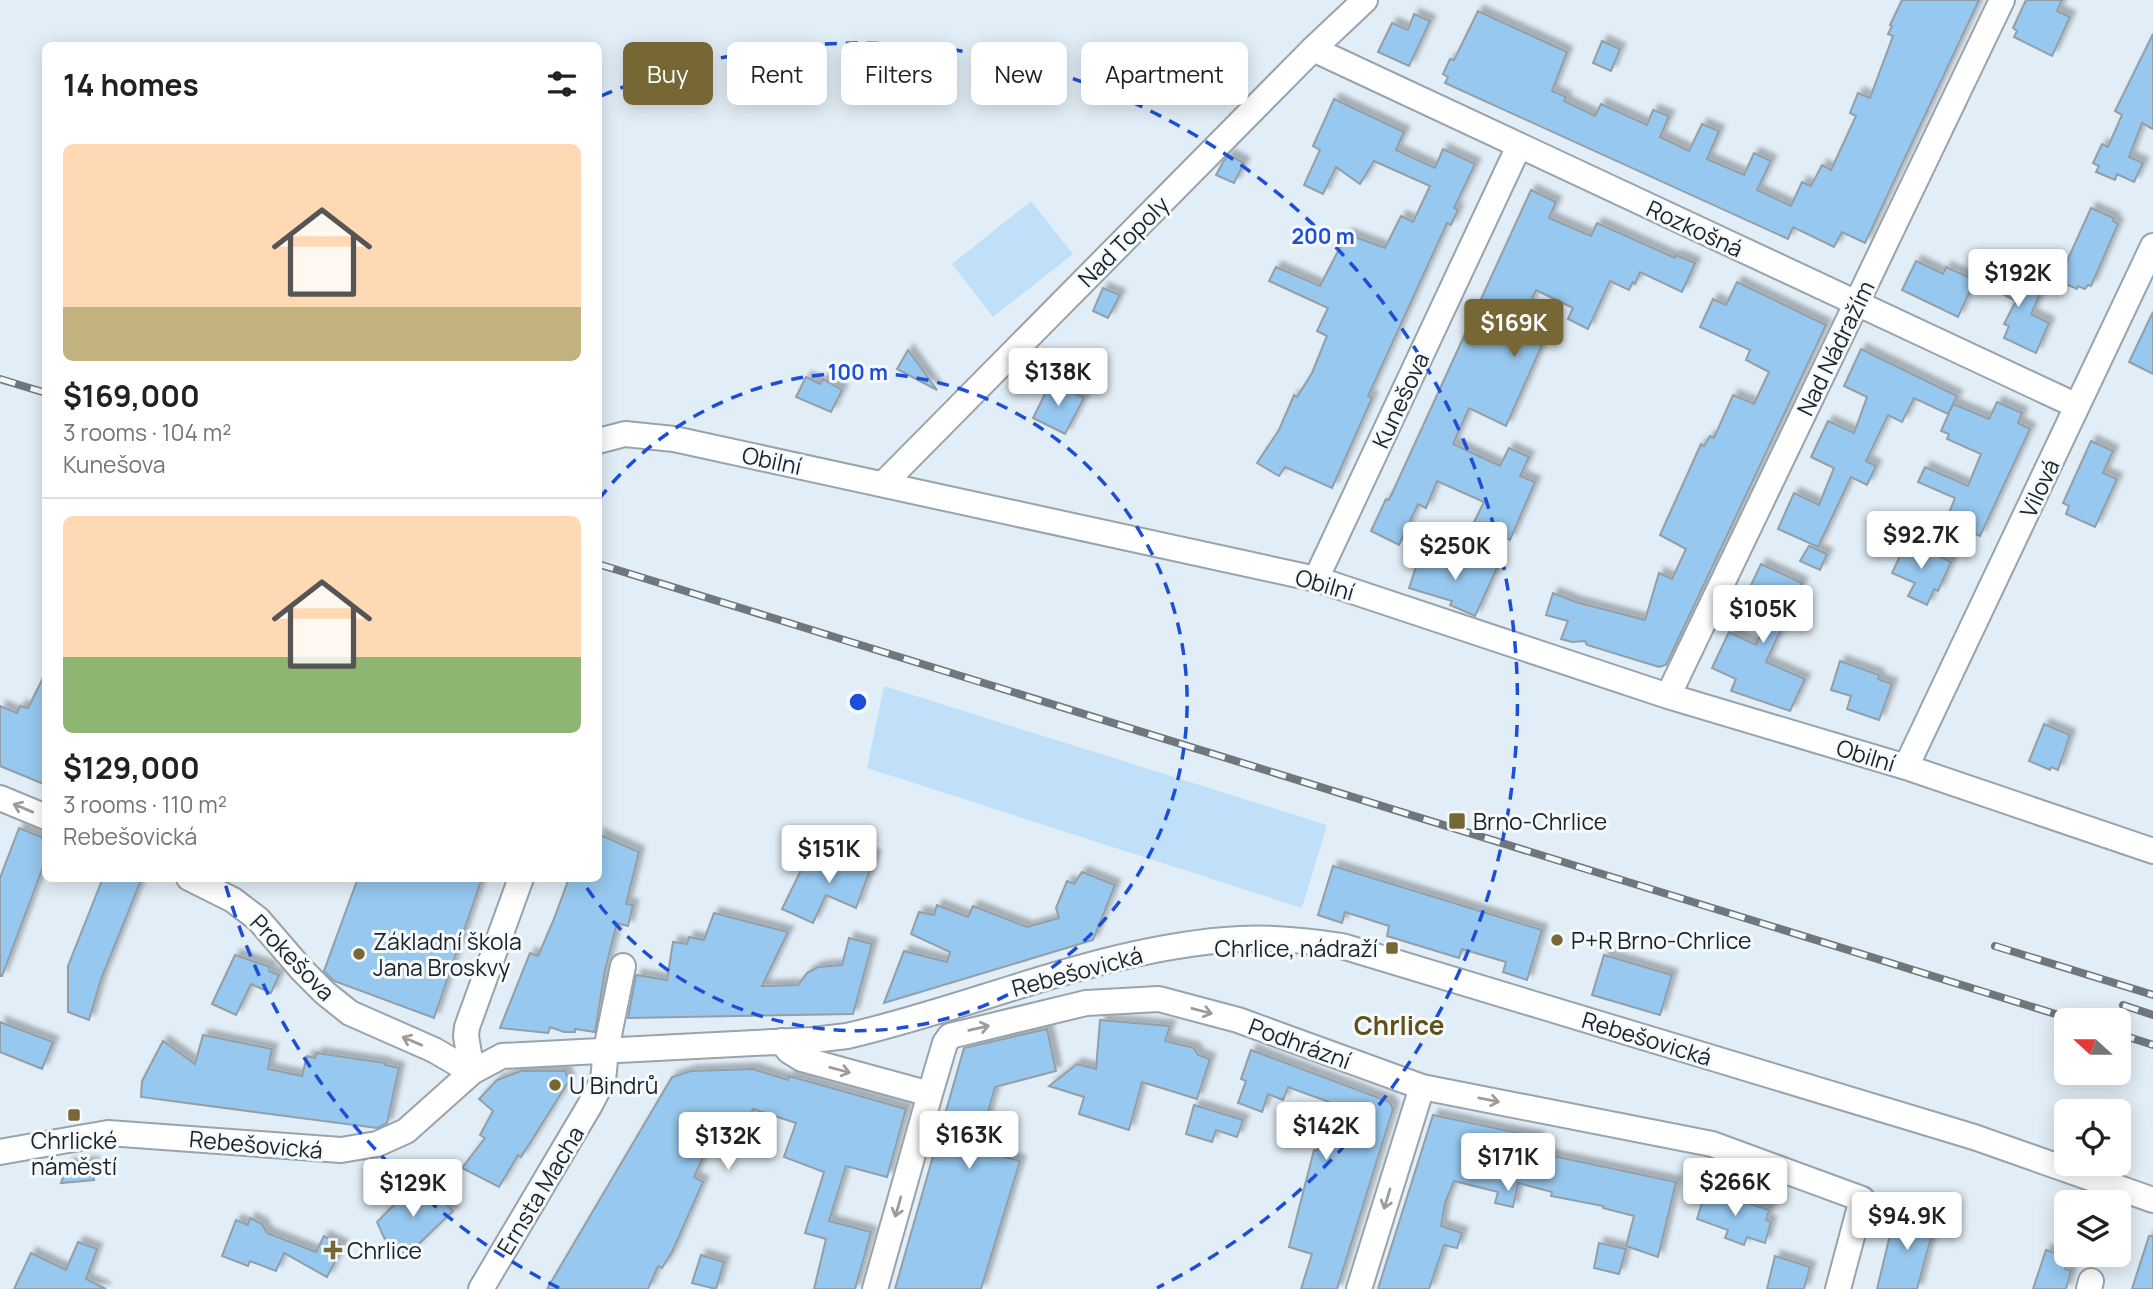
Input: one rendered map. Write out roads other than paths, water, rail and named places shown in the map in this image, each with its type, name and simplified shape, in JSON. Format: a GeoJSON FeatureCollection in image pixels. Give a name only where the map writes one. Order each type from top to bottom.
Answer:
{"type":"FeatureCollection","features":[{"type":"Feature","properties":{"kind":"street","name":"Nad Topoly"},"geometry":{"type":"LineString","coordinates":[[883,484],[1312,50],[1365,0]]}},
{"type":"Feature","properties":{"kind":"street","name":"Nad Nádražím"},"geometry":{"type":"LineString","coordinates":[[1668,696],[2001,0]]}},
{"type":"Feature","properties":{"kind":"street","name":"Rozkošná"},"geometry":{"type":"LineString","coordinates":[[1312,50],[2077,406]]}},
{"type":"Feature","properties":{"kind":"street","name":"Kunešova"},"geometry":{"type":"LineString","coordinates":[[1316,579],[1519,146]]}},
{"type":"Feature","properties":{"kind":"street","name":"Vilová"},"geometry":{"type":"LineString","coordinates":[[1906,767],[2153,246]]}},
{"type":"Feature","properties":{"kind":"street","name":"Obilní"},"geometry":{"type":"LineString","coordinates":[[602,440],[625,434],[674,439],[1316,579],[1668,696],[1906,767],[2153,851]]}},
{"type":"Feature","properties":{"kind":"street"},"geometry":{"type":"LineString","coordinates":[[0,798],[42,815]]}},
{"type":"Feature","properties":{"kind":"street","name":"Prokešova"},"geometry":{"type":"LineString","coordinates":[[197,882],[233,900],[258,919],[302,970],[350,1013],[433,1050],[472,1072]]}},
{"type":"Feature","properties":{"kind":"street"},"geometry":{"type":"LineString","coordinates":[[472,1072],[467,1027],[521,882]]}},
{"type":"Feature","properties":{"kind":"street","name":"Rebešovická"},"geometry":{"type":"LineString","coordinates":[[0,1152],[108,1133],[321,1150],[363,1148],[394,1138],[472,1072],[495,1058],[509,1054],[835,1037],[870,1030],[1138,954],[1224,940],[1294,939],[1342,946],[1908,1117],[2153,1200]]}},
{"type":"Feature","properties":{"kind":"street","name":"Ernsta Macha"},"geometry":{"type":"LineString","coordinates":[[481,1289],[603,1080],[606,1050],[623,966]]}},
{"type":"Feature","properties":{"kind":"street","name":"Podhrázní"},"geometry":{"type":"LineString","coordinates":[[875,1289],[945,1043],[950,1036],[1086,1003],[1159,999],[1238,1020],[1422,1087],[1712,1144],[1862,1199],[1838,1289]]}},
{"type":"Feature","properties":{"kind":"street"},"geometry":{"type":"LineString","coordinates":[[781,1041],[789,1051],[802,1059],[930,1094]]}},
{"type":"Feature","properties":{"kind":"street"},"geometry":{"type":"LineString","coordinates":[[1359,1289],[1422,1087]]}},
{"type":"Feature","properties":{"kind":"railway"},"geometry":{"type":"LineString","coordinates":[[0,379],[42,392]]}},
{"type":"Feature","properties":{"kind":"railway"},"geometry":{"type":"LineString","coordinates":[[602,565],[2054,1014]]}},
{"type":"Feature","properties":{"kind":"railway"},"geometry":{"type":"LineString","coordinates":[[1995,946],[2153,995]]}},
{"type":"Feature","properties":{"kind":"railway"},"geometry":{"type":"LineString","coordinates":[[2123,1005],[2153,1015]]}},
{"type":"Feature","properties":{"kind":"railway"},"geometry":{"type":"LineString","coordinates":[[2132,1038],[2153,1045]]}},
{"type":"Feature","properties":{"kind":"place","name":"Brno-Chrlice"},"geometry":{"type":"Point","coordinates":[1457,821]}},
{"type":"Feature","properties":{"kind":"place","name":"P+R Brno-Chrlice"},"geometry":{"type":"Point","coordinates":[1557,940]}},
{"type":"Feature","properties":{"kind":"place","name":"Chrlice, nádraží"},"geometry":{"type":"Point","coordinates":[1392,948]}},
{"type":"Feature","properties":{"kind":"place","name":"Základní škola Jana Broskvy"},"geometry":{"type":"Point","coordinates":[359,954]}},
{"type":"Feature","properties":{"kind":"place","name":"U Bindrů"},"geometry":{"type":"Point","coordinates":[555,1085]}},
{"type":"Feature","properties":{"kind":"place","name":"Chrlické náměstí"},"geometry":{"type":"Point","coordinates":[74,1115]}},
{"type":"Feature","properties":{"kind":"place","name":"Chrlice"},"geometry":{"type":"Point","coordinates":[333,1250]}},
{"type":"Feature","properties":{"kind":"district","name":"Chrlice"},"geometry":{"type":"Point","coordinates":[1399,1025]}}]}
